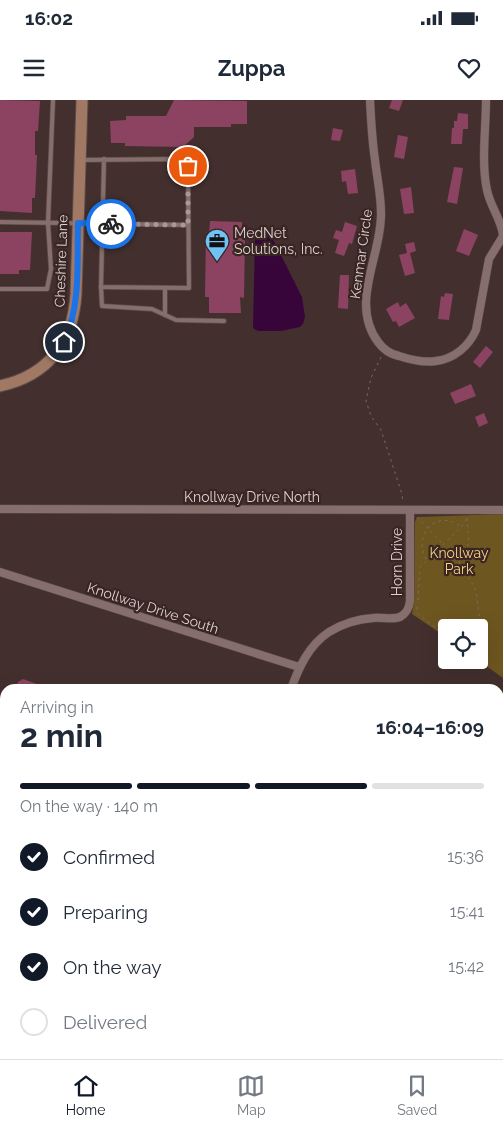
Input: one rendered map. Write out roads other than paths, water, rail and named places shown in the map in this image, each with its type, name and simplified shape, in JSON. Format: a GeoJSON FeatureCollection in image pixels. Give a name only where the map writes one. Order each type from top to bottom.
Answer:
{"type":"FeatureCollection","features":[{"type":"Feature","properties":{"kind":"street","name":"Cheshire Lane"},"geometry":{"type":"LineString","coordinates":[[0,386],[24,378],[44,366],[64,342],[75,312],[82,100]]}},
{"type":"Feature","properties":{"kind":"street","name":"Kenmar Circle"},"geometry":{"type":"LineString","coordinates":[[370,100],[371,128],[381,214],[377,248],[369,277],[366,303],[367,316],[374,337],[384,349],[393,355],[435,362],[445,360],[465,346],[472,339],[476,330],[489,260],[503,235]]}},
{"type":"Feature","properties":{"kind":"street"},"geometry":{"type":"LineString","coordinates":[[486,100],[485,178],[490,201],[503,230],[503,235]]}},
{"type":"Feature","properties":{"kind":"street","name":"Knollway Drive North"},"geometry":{"type":"LineString","coordinates":[[0,509],[503,510]]}},
{"type":"Feature","properties":{"kind":"street","name":"Horn Drive"},"geometry":{"type":"LineString","coordinates":[[293,684],[299,667],[318,641],[338,627],[362,619],[399,618],[409,608],[406,510]]}},
{"type":"Feature","properties":{"kind":"street","name":"Knollway Drive South"},"geometry":{"type":"LineString","coordinates":[[0,572],[299,667]]}},
{"type":"Feature","properties":{"kind":"lane"},"geometry":{"type":"LineString","coordinates":[[0,289],[47,290],[51,269],[48,223],[53,100]]}},
{"type":"Feature","properties":{"kind":"lane"},"geometry":{"type":"LineString","coordinates":[[104,159],[102,306],[152,309],[176,320],[224,321]]}},
{"type":"Feature","properties":{"kind":"lane"},"geometry":{"type":"LineString","coordinates":[[80,160],[181,159],[188,166],[189,288],[101,287]]}},
{"type":"Feature","properties":{"kind":"lane"},"geometry":{"type":"LineString","coordinates":[[0,222],[188,225]]}},
{"type":"Feature","properties":{"kind":"lane"},"geometry":{"type":"LineString","coordinates":[[165,315],[166,288]]}},
{"type":"Feature","properties":{"kind":"place","name":"MedNet Solutions, Inc."},"geometry":{"type":"Point","coordinates":[217,262]}},
{"type":"Feature","properties":{"kind":"park label","name":"Knollway Park"},"geometry":{"type":"Point","coordinates":[459,562]}}]}
